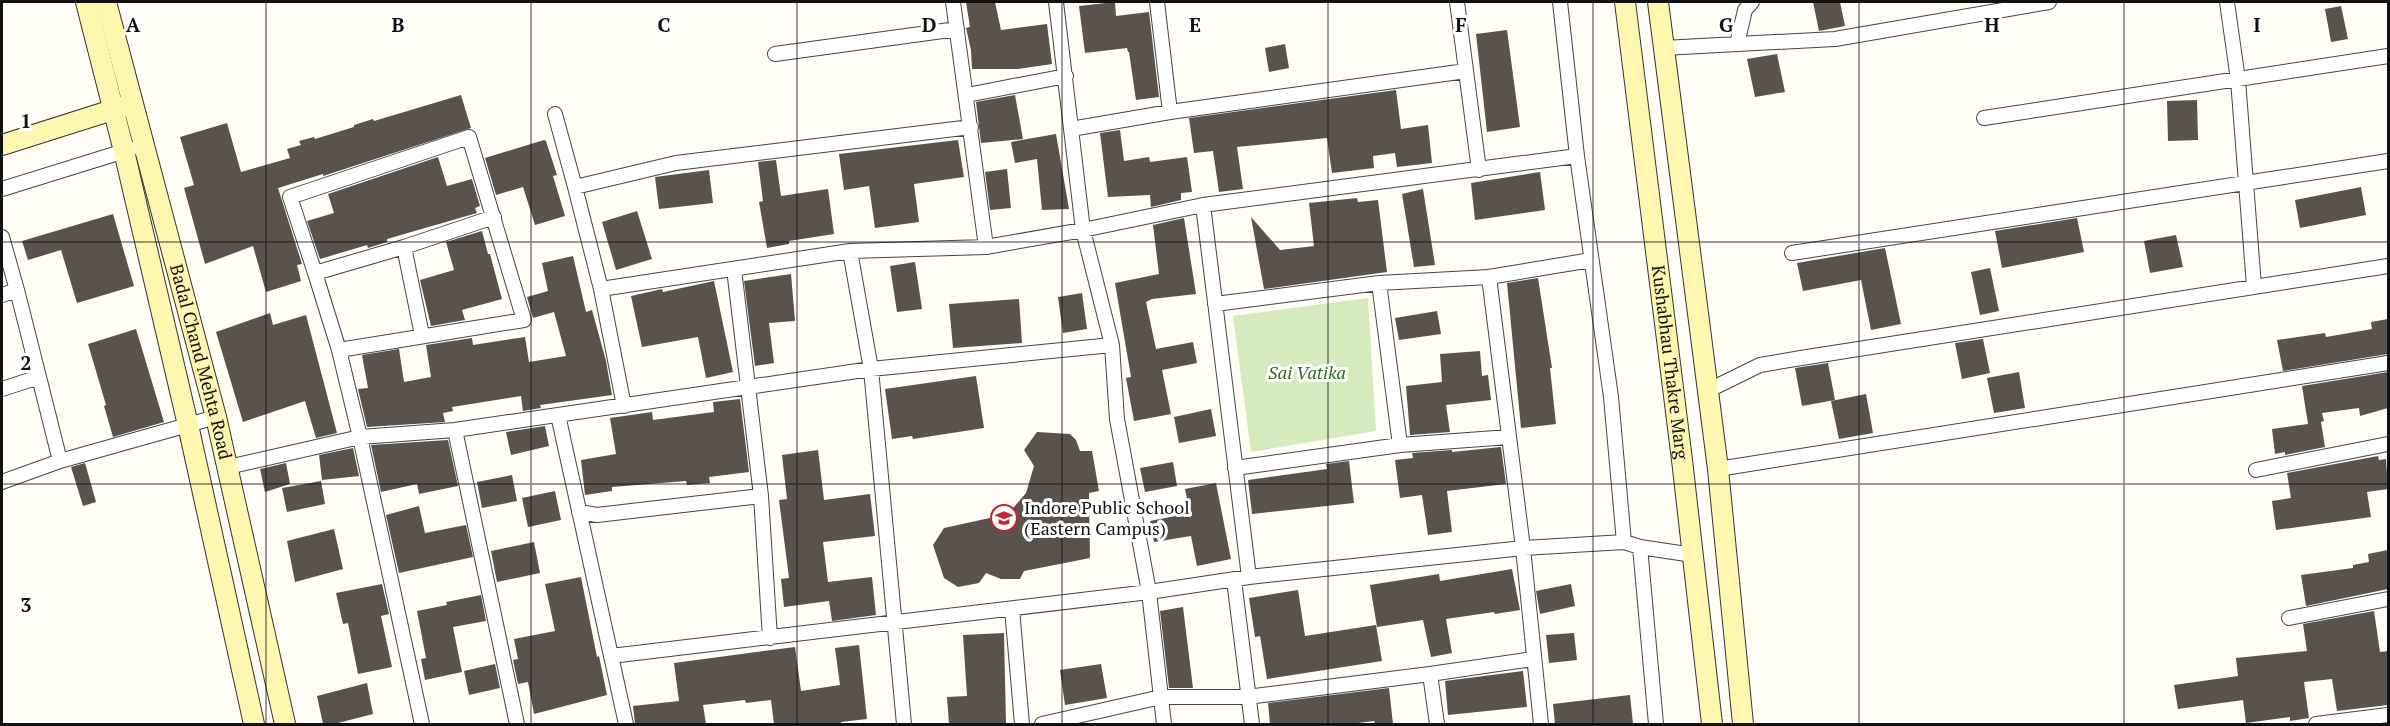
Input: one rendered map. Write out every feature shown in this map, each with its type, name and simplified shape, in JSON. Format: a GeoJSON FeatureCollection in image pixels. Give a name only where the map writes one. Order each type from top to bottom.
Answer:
{"type":"FeatureCollection","features":[{"type":"Feature","properties":{"kind":"street"},"geometry":{"type":"LineString","coordinates":[[87,2],[188,425],[254,724]]}},
{"type":"Feature","properties":{"kind":"street","name":"Badal Chand Mehta Road"},"geometry":{"type":"LineString","coordinates":[[106,2],[216,417],[285,724]]}},
{"type":"Feature","properties":{"kind":"street"},"geometry":{"type":"LineString","coordinates":[[953,2],[986,247]]}},
{"type":"Feature","properties":{"kind":"street"},"geometry":{"type":"LineString","coordinates":[[1056,2],[1083,230],[1112,345],[1117,419],[1149,592],[1164,724]]}},
{"type":"Feature","properties":{"kind":"street"},"geometry":{"type":"LineString","coordinates":[[1157,2],[1170,112]]}},
{"type":"Feature","properties":{"kind":"street"},"geometry":{"type":"LineString","coordinates":[[1457,2],[1479,170]]}},
{"type":"Feature","properties":{"kind":"street"},"geometry":{"type":"LineString","coordinates":[[1560,2],[1577,156],[1611,397],[1624,542]]}},
{"type":"Feature","properties":{"kind":"street","name":"Kushabhau Thakre Marg"},"geometry":{"type":"LineString","coordinates":[[1625,2],[1712,724]]}},
{"type":"Feature","properties":{"kind":"street","name":"Kushabhau Thakre Marg"},"geometry":{"type":"LineString","coordinates":[[1658,2],[1709,390],[1743,724]]}},
{"type":"Feature","properties":{"kind":"street"},"geometry":{"type":"LineString","coordinates":[[1737,44],[1745,10],[1752,2]]}},
{"type":"Feature","properties":{"kind":"street"},"geometry":{"type":"LineString","coordinates":[[1664,48],[1834,39],[2049,2]]}},
{"type":"Feature","properties":{"kind":"street"},"geometry":{"type":"LineString","coordinates":[[2227,2],[2238,80],[2253,286]]}},
{"type":"Feature","properties":{"kind":"street"},"geometry":{"type":"LineString","coordinates":[[775,54],[957,28]]}},
{"type":"Feature","properties":{"kind":"street"},"geometry":{"type":"LineString","coordinates":[[1984,118],[2388,56]]}},
{"type":"Feature","properties":{"kind":"street"},"geometry":{"type":"LineString","coordinates":[[1071,129],[1170,112],[1466,71]]}},
{"type":"Feature","properties":{"kind":"street"},"geometry":{"type":"LineString","coordinates":[[967,95],[1066,76]]}},
{"type":"Feature","properties":{"kind":"street"},"geometry":{"type":"LineString","coordinates":[[2,146],[133,104]]}},
{"type":"Feature","properties":{"kind":"street"},"geometry":{"type":"LineString","coordinates":[[555,114],[601,289],[624,406]]}},
{"type":"Feature","properties":{"kind":"street"},"geometry":{"type":"LineString","coordinates":[[575,187],[676,163],[971,127]]}},
{"type":"Feature","properties":{"kind":"street"},"geometry":{"type":"LineString","coordinates":[[339,350],[524,320],[469,137],[290,197],[339,350],[422,724]]}},
{"type":"Feature","properties":{"kind":"street"},"geometry":{"type":"LineString","coordinates":[[2,189],[144,144]]}},
{"type":"Feature","properties":{"kind":"street"},"geometry":{"type":"LineString","coordinates":[[601,289],[850,251],[986,247],[1203,205],[1577,156]]}},
{"type":"Feature","properties":{"kind":"street"},"geometry":{"type":"LineString","coordinates":[[1792,253],[2388,161]]}},
{"type":"Feature","properties":{"kind":"street"},"geometry":{"type":"LineString","coordinates":[[1203,205],[1249,577]]}},
{"type":"Feature","properties":{"kind":"street"},"geometry":{"type":"LineString","coordinates":[[315,273],[494,217]]}},
{"type":"Feature","properties":{"kind":"street"},"geometry":{"type":"LineString","coordinates":[[2,237],[60,461]]}},
{"type":"Feature","properties":{"kind":"street"},"geometry":{"type":"LineString","coordinates":[[404,247],[422,335]]}},
{"type":"Feature","properties":{"kind":"street"},"geometry":{"type":"LineString","coordinates":[[850,251],[871,369],[904,724]]}},
{"type":"Feature","properties":{"kind":"street"},"geometry":{"type":"LineString","coordinates":[[1215,304],[1379,283],[1489,277],[1591,260]]}},
{"type":"Feature","properties":{"kind":"street"},"geometry":{"type":"LineString","coordinates":[[1709,390],[1760,365],[2388,266]]}},
{"type":"Feature","properties":{"kind":"street"},"geometry":{"type":"LineString","coordinates":[[734,269],[761,496],[770,638]]}},
{"type":"Feature","properties":{"kind":"street"},"geometry":{"type":"LineString","coordinates":[[1489,277],[1523,548],[1540,724]]}},
{"type":"Feature","properties":{"kind":"street"},"geometry":{"type":"LineString","coordinates":[[1379,283],[1400,445]]}},
{"type":"Feature","properties":{"kind":"street"},"geometry":{"type":"LineString","coordinates":[[2,295],[17,290]]}},
{"type":"Feature","properties":{"kind":"street"},"geometry":{"type":"LineString","coordinates":[[228,468],[360,437],[455,430],[871,369],[1112,345]]}},
{"type":"Feature","properties":{"kind":"street"},"geometry":{"type":"LineString","coordinates":[[1718,469],[2388,363]]}},
{"type":"Feature","properties":{"kind":"street"},"geometry":{"type":"LineString","coordinates":[[2,389],[39,376]]}},
{"type":"Feature","properties":{"kind":"street"},"geometry":{"type":"LineString","coordinates":[[558,416],[626,724]]}},
{"type":"Feature","properties":{"kind":"street"},"geometry":{"type":"LineString","coordinates":[[2,482],[60,461],[216,417]]}},
{"type":"Feature","properties":{"kind":"street"},"geometry":{"type":"LineString","coordinates":[[455,430],[517,724]]}},
{"type":"Feature","properties":{"kind":"street"},"geometry":{"type":"LineString","coordinates":[[1235,468],[1400,445],[1509,437]]}},
{"type":"Feature","properties":{"kind":"street"},"geometry":{"type":"LineString","coordinates":[[2256,470],[2388,444]]}},
{"type":"Feature","properties":{"kind":"street"},"geometry":{"type":"LineString","coordinates":[[579,512],[597,515],[761,496]]}},
{"type":"Feature","properties":{"kind":"street"},"geometry":{"type":"LineString","coordinates":[[611,656],[894,621],[1012,609],[1249,577],[1523,548],[1624,542],[1640,547],[1693,555]]}},
{"type":"Feature","properties":{"kind":"street"},"geometry":{"type":"LineString","coordinates":[[1640,547],[1656,724]]}},
{"type":"Feature","properties":{"kind":"street"},"geometry":{"type":"LineString","coordinates":[[1234,580],[1252,724]]}},
{"type":"Feature","properties":{"kind":"street"},"geometry":{"type":"LineString","coordinates":[[2289,618],[2388,599]]}},
{"type":"Feature","properties":{"kind":"street"},"geometry":{"type":"LineString","coordinates":[[1012,609],[1022,724]]}},
{"type":"Feature","properties":{"kind":"street"},"geometry":{"type":"LineString","coordinates":[[1042,724],[1161,697],[1247,697],[1533,659]]}},
{"type":"Feature","properties":{"kind":"street"},"geometry":{"type":"LineString","coordinates":[[1431,674],[1437,724]]}},
{"type":"Feature","properties":{"kind":"street"},"geometry":{"type":"LineString","coordinates":[[2316,724],[2388,715]]}},
{"type":"Feature","properties":{"kind":"green space","name":"Sai Vatika"},"geometry":{"type":"Polygon","coordinates":[[[1368,298],[1376,431],[1251,452],[1233,316],[1368,298]]]}},
{"type":"Feature","properties":{"kind":"building"},"geometry":{"type":"Polygon","coordinates":[[[966,2],[995,2],[1001,30],[1047,24],[1052,64],[1018,69],[972,69],[966,28],[970,27],[966,2]]]}},
{"type":"Feature","properties":{"kind":"building"},"geometry":{"type":"Polygon","coordinates":[[[1115,2],[1116,16],[1149,12],[1159,97],[1136,100],[1127,48],[1085,53],[1079,6],[1115,2]]]}},
{"type":"Feature","properties":{"kind":"building"},"geometry":{"type":"Polygon","coordinates":[[[1813,2],[1840,2],[1845,26],[1819,31],[1813,2]]]}},
{"type":"Feature","properties":{"kind":"building"},"geometry":{"type":"Polygon","coordinates":[[[2341,6],[2348,39],[2331,42],[2325,9],[2341,6]]]}},
{"type":"Feature","properties":{"kind":"building"},"geometry":{"type":"Polygon","coordinates":[[[1507,30],[1520,127],[1487,132],[1476,34],[1507,30]]]}},
{"type":"Feature","properties":{"kind":"building"},"geometry":{"type":"Polygon","coordinates":[[[1285,44],[1289,68],[1269,72],[1265,48],[1285,44]]]}},
{"type":"Feature","properties":{"kind":"building"},"geometry":{"type":"Polygon","coordinates":[[[1777,54],[1785,92],[1755,97],[1747,59],[1777,54]]]}},
{"type":"Feature","properties":{"kind":"building"},"geometry":{"type":"Polygon","coordinates":[[[1396,90],[1401,129],[1428,125],[1432,163],[1397,167],[1395,153],[1373,156],[1374,168],[1332,173],[1327,138],[1237,147],[1243,189],[1219,192],[1213,151],[1194,153],[1189,118],[1396,90]]]}},
{"type":"Feature","properties":{"kind":"building"},"geometry":{"type":"Polygon","coordinates":[[[461,95],[471,128],[323,176],[323,174],[278,188],[302,264],[297,265],[301,281],[266,292],[253,246],[205,264],[184,188],[194,185],[180,137],[227,123],[241,172],[290,158],[287,149],[301,145],[299,141],[314,137],[315,139],[373,119],[374,121],[461,95]]]}},
{"type":"Feature","properties":{"kind":"building"},"geometry":{"type":"Polygon","coordinates":[[[1015,95],[1023,139],[981,143],[976,102],[1015,95]]]}},
{"type":"Feature","properties":{"kind":"building"},"geometry":{"type":"Polygon","coordinates":[[[2197,100],[2198,140],[2168,141],[2167,101],[2197,100]]]}},
{"type":"Feature","properties":{"kind":"building"},"geometry":{"type":"Polygon","coordinates":[[[1120,130],[1124,161],[1149,157],[1150,162],[1187,157],[1192,192],[1181,193],[1181,200],[1151,207],[1150,195],[1108,197],[1100,133],[1120,130]]]}},
{"type":"Feature","properties":{"kind":"building"},"geometry":{"type":"Polygon","coordinates":[[[1056,134],[1069,209],[1042,210],[1037,159],[1015,163],[1011,142],[1056,134]]]}},
{"type":"Feature","properties":{"kind":"building"},"geometry":{"type":"Polygon","coordinates":[[[544,140],[557,175],[553,176],[565,216],[535,225],[523,187],[496,195],[485,158],[544,140]]]}},
{"type":"Feature","properties":{"kind":"building"},"geometry":{"type":"Polygon","coordinates":[[[958,140],[964,177],[914,184],[919,222],[875,228],[869,186],[844,190],[839,154],[958,140]]]}},
{"type":"Feature","properties":{"kind":"building"},"geometry":{"type":"Polygon","coordinates":[[[438,157],[447,186],[472,179],[480,206],[475,208],[477,213],[387,239],[387,242],[368,248],[367,245],[320,259],[307,221],[334,213],[328,194],[438,157]]]}},
{"type":"Feature","properties":{"kind":"building"},"geometry":{"type":"Polygon","coordinates":[[[776,160],[781,196],[828,189],[834,234],[789,241],[789,244],[767,248],[759,202],[763,201],[758,162],[776,160]]]}},
{"type":"Feature","properties":{"kind":"building"},"geometry":{"type":"Polygon","coordinates":[[[1007,169],[1011,208],[990,210],[985,172],[1007,169]]]}},
{"type":"Feature","properties":{"kind":"building"},"geometry":{"type":"Polygon","coordinates":[[[709,170],[713,203],[659,209],[655,177],[709,170]]]}},
{"type":"Feature","properties":{"kind":"building"},"geometry":{"type":"Polygon","coordinates":[[[1540,172],[1545,210],[1475,220],[1471,183],[1540,172]]]}},
{"type":"Feature","properties":{"kind":"building"},"geometry":{"type":"Polygon","coordinates":[[[2361,187],[2366,215],[2300,228],[2295,200],[2361,187]]]}},
{"type":"Feature","properties":{"kind":"building"},"geometry":{"type":"Polygon","coordinates":[[[1423,189],[1435,265],[1414,267],[1402,194],[1423,189]]]}},
{"type":"Feature","properties":{"kind":"building"},"geometry":{"type":"Polygon","coordinates":[[[1357,198],[1358,202],[1378,200],[1387,272],[1264,289],[1251,217],[1280,250],[1314,246],[1309,203],[1357,198]]]}},
{"type":"Feature","properties":{"kind":"building"},"geometry":{"type":"Polygon","coordinates":[[[637,211],[652,259],[616,270],[602,222],[637,211]]]}},
{"type":"Feature","properties":{"kind":"building"},"geometry":{"type":"Polygon","coordinates":[[[113,214],[134,286],[77,303],[61,250],[28,260],[22,241],[113,214]]]}},
{"type":"Feature","properties":{"kind":"building"},"geometry":{"type":"Polygon","coordinates":[[[1184,218],[1196,294],[1152,299],[1146,302],[1156,349],[1193,342],[1197,363],[1162,370],[1171,414],[1134,421],[1126,378],[1131,377],[1115,283],[1159,274],[1153,225],[1184,218]]]}},
{"type":"Feature","properties":{"kind":"building"},"geometry":{"type":"Polygon","coordinates":[[[2077,218],[2084,252],[2002,268],[1995,231],[2077,218]]]}},
{"type":"Feature","properties":{"kind":"building"},"geometry":{"type":"Polygon","coordinates":[[[482,231],[502,299],[462,310],[465,320],[431,326],[420,280],[454,270],[446,242],[482,231]]]}},
{"type":"Feature","properties":{"kind":"building"},"geometry":{"type":"Polygon","coordinates":[[[2176,235],[2183,267],[2150,273],[2144,241],[2176,235]]]}},
{"type":"Feature","properties":{"kind":"building"},"geometry":{"type":"Polygon","coordinates":[[[1885,248],[1901,324],[1871,330],[1861,280],[1803,291],[1797,263],[1885,248]]]}},
{"type":"Feature","properties":{"kind":"building"},"geometry":{"type":"Polygon","coordinates":[[[573,256],[586,312],[592,310],[606,361],[612,395],[540,405],[541,408],[523,411],[521,396],[452,407],[453,411],[443,413],[445,422],[367,427],[358,389],[368,388],[362,355],[399,349],[404,382],[431,377],[426,345],[472,338],[473,345],[525,337],[529,362],[566,356],[554,312],[533,318],[527,297],[548,291],[542,263],[573,256]]]}},
{"type":"Feature","properties":{"kind":"building"},"geometry":{"type":"Polygon","coordinates":[[[915,262],[922,309],[897,312],[890,266],[915,262]]]}},
{"type":"Feature","properties":{"kind":"building"},"geometry":{"type":"Polygon","coordinates":[[[1990,268],[1999,311],[1980,315],[1971,272],[1990,268]]]}},
{"type":"Feature","properties":{"kind":"building"},"geometry":{"type":"Polygon","coordinates":[[[791,274],[795,321],[769,323],[774,363],[755,366],[744,281],[791,274]]]}},
{"type":"Feature","properties":{"kind":"building"},"geometry":{"type":"Polygon","coordinates":[[[1538,278],[1552,368],[1550,368],[1556,424],[1521,428],[1507,283],[1538,278]]]}},
{"type":"Feature","properties":{"kind":"building"},"geometry":{"type":"Polygon","coordinates":[[[714,281],[733,372],[706,378],[698,337],[642,347],[631,296],[714,281]]]}},
{"type":"Feature","properties":{"kind":"building"},"geometry":{"type":"Polygon","coordinates":[[[1082,293],[1087,329],[1063,333],[1058,297],[1082,293]]]}},
{"type":"Feature","properties":{"kind":"building"},"geometry":{"type":"Polygon","coordinates":[[[1019,299],[1022,343],[953,348],[949,304],[1019,299]]]}},
{"type":"Feature","properties":{"kind":"building"},"geometry":{"type":"Polygon","coordinates":[[[1437,311],[1441,334],[1399,340],[1395,318],[1437,311]]]}},
{"type":"Feature","properties":{"kind":"building"},"geometry":{"type":"Polygon","coordinates":[[[270,313],[273,325],[306,315],[337,433],[316,438],[305,401],[243,422],[216,332],[270,313]]]}},
{"type":"Feature","properties":{"kind":"building"},"geometry":{"type":"Polygon","coordinates":[[[2388,319],[2388,354],[2283,371],[2277,340],[2325,333],[2326,337],[2372,329],[2371,322],[2388,319]]]}},
{"type":"Feature","properties":{"kind":"building"},"geometry":{"type":"Polygon","coordinates":[[[136,329],[164,422],[113,437],[88,344],[136,329]]]}},
{"type":"Feature","properties":{"kind":"building"},"geometry":{"type":"Polygon","coordinates":[[[1983,339],[1990,373],[1962,379],[1955,343],[1983,339]]]}},
{"type":"Feature","properties":{"kind":"building"},"geometry":{"type":"Polygon","coordinates":[[[1480,351],[1482,376],[1488,375],[1491,400],[1446,405],[1450,432],[1410,435],[1406,386],[1442,382],[1440,354],[1480,351]]]}},
{"type":"Feature","properties":{"kind":"building"},"geometry":{"type":"Polygon","coordinates":[[[1828,363],[1835,400],[1802,406],[1795,368],[1828,363]]]}},
{"type":"Feature","properties":{"kind":"building"},"geometry":{"type":"Polygon","coordinates":[[[2019,372],[2025,408],[1994,413],[1987,378],[2019,372]]]}},
{"type":"Feature","properties":{"kind":"building"},"geometry":{"type":"Polygon","coordinates":[[[2388,372],[2388,408],[2360,416],[2359,408],[2322,413],[2325,447],[2285,455],[2285,452],[2275,454],[2272,429],[2308,424],[2302,386],[2388,372]]]}},
{"type":"Feature","properties":{"kind":"building"},"geometry":{"type":"Polygon","coordinates":[[[976,376],[984,428],[913,439],[912,436],[892,439],[885,389],[976,376]]]}},
{"type":"Feature","properties":{"kind":"building"},"geometry":{"type":"Polygon","coordinates":[[[1866,394],[1873,433],[1839,439],[1831,401],[1866,394]]]}},
{"type":"Feature","properties":{"kind":"building"},"geometry":{"type":"Polygon","coordinates":[[[740,399],[749,472],[709,477],[710,483],[687,485],[686,481],[612,487],[612,491],[585,495],[581,460],[616,454],[610,418],[652,412],[653,420],[714,412],[713,402],[740,399]]]}},
{"type":"Feature","properties":{"kind":"building"},"geometry":{"type":"Polygon","coordinates":[[[1211,409],[1216,436],[1179,443],[1174,417],[1211,409]]]}},
{"type":"Feature","properties":{"kind":"building"},"geometry":{"type":"Polygon","coordinates":[[[545,426],[549,446],[511,455],[506,432],[545,426]]]}},
{"type":"Feature","properties":{"kind":"building"},"geometry":{"type":"Polygon","coordinates":[[[1037,432],[1070,434],[1076,440],[1080,451],[1092,451],[1099,491],[1089,493],[1090,558],[1024,571],[1020,579],[1001,579],[986,573],[979,583],[958,587],[944,578],[933,545],[944,528],[1008,514],[1026,493],[1034,466],[1024,450],[1037,432]]]}},
{"type":"Feature","properties":{"kind":"building"},"geometry":{"type":"Polygon","coordinates":[[[448,440],[458,486],[419,494],[417,484],[381,492],[371,445],[448,440]]]}},
{"type":"Feature","properties":{"kind":"building"},"geometry":{"type":"Polygon","coordinates":[[[1501,447],[1506,484],[1447,491],[1452,532],[1428,535],[1422,495],[1400,498],[1395,460],[1413,458],[1412,453],[1501,447]]]}},
{"type":"Feature","properties":{"kind":"building"},"geometry":{"type":"Polygon","coordinates":[[[353,448],[359,476],[322,480],[319,455],[353,448]]]}},
{"type":"Feature","properties":{"kind":"building"},"geometry":{"type":"Polygon","coordinates":[[[818,450],[824,500],[870,494],[875,536],[823,542],[828,582],[872,577],[876,615],[832,621],[829,601],[784,607],[781,579],[789,578],[779,500],[787,499],[782,455],[818,450]]]}},
{"type":"Feature","properties":{"kind":"building"},"geometry":{"type":"Polygon","coordinates":[[[2378,456],[2379,460],[2386,459],[2388,489],[2367,492],[2371,517],[2276,530],[2272,501],[2291,498],[2287,473],[2378,456]]]}},
{"type":"Feature","properties":{"kind":"building"},"geometry":{"type":"Polygon","coordinates":[[[1349,461],[1354,503],[1252,514],[1248,480],[1327,469],[1326,464],[1349,461]]]}},
{"type":"Feature","properties":{"kind":"building"},"geometry":{"type":"Polygon","coordinates":[[[1173,462],[1177,486],[1145,492],[1140,468],[1173,462]]]}},
{"type":"Feature","properties":{"kind":"building"},"geometry":{"type":"Polygon","coordinates":[[[85,463],[96,502],[83,506],[71,467],[85,463]]]}},
{"type":"Feature","properties":{"kind":"building"},"geometry":{"type":"Polygon","coordinates":[[[286,463],[290,484],[265,492],[260,469],[286,463]]]}},
{"type":"Feature","properties":{"kind":"building"},"geometry":{"type":"Polygon","coordinates":[[[512,475],[517,501],[482,508],[477,482],[512,475]]]}},
{"type":"Feature","properties":{"kind":"building"},"geometry":{"type":"Polygon","coordinates":[[[321,481],[325,504],[287,512],[282,488],[321,481]]]}},
{"type":"Feature","properties":{"kind":"building"},"geometry":{"type":"Polygon","coordinates":[[[1216,483],[1231,559],[1197,566],[1191,536],[1154,542],[1150,521],[1190,513],[1185,489],[1216,483]]]}},
{"type":"Feature","properties":{"kind":"building"},"geometry":{"type":"Polygon","coordinates":[[[555,491],[561,520],[528,527],[522,498],[555,491]]]}},
{"type":"Feature","properties":{"kind":"building"},"geometry":{"type":"Polygon","coordinates":[[[419,506],[425,533],[466,525],[473,557],[399,573],[386,515],[419,506]]]}},
{"type":"Feature","properties":{"kind":"building"},"geometry":{"type":"Polygon","coordinates":[[[334,529],[343,569],[295,582],[287,541],[334,529]]]}},
{"type":"Feature","properties":{"kind":"building"},"geometry":{"type":"Polygon","coordinates":[[[534,542],[540,573],[497,582],[491,551],[534,542]]]}},
{"type":"Feature","properties":{"kind":"building"},"geometry":{"type":"Polygon","coordinates":[[[2388,550],[2388,589],[2306,606],[2301,575],[2353,568],[2353,565],[2369,562],[2368,554],[2388,550]]]}},
{"type":"Feature","properties":{"kind":"building"},"geometry":{"type":"Polygon","coordinates":[[[1512,569],[1520,610],[1446,619],[1452,653],[1431,657],[1423,620],[1377,627],[1370,585],[1439,574],[1440,581],[1512,569]]]}},
{"type":"Feature","properties":{"kind":"building"},"geometry":{"type":"Polygon","coordinates":[[[581,577],[607,695],[534,714],[528,682],[518,684],[513,660],[518,659],[514,639],[555,631],[545,584],[581,577]]]}},
{"type":"Feature","properties":{"kind":"building"},"geometry":{"type":"Polygon","coordinates":[[[382,584],[389,614],[381,616],[392,667],[358,674],[348,623],[343,624],[336,593],[382,584]]]}},
{"type":"Feature","properties":{"kind":"building"},"geometry":{"type":"Polygon","coordinates":[[[1571,584],[1575,606],[1540,614],[1536,591],[1571,584]]]}},
{"type":"Feature","properties":{"kind":"building"},"geometry":{"type":"Polygon","coordinates":[[[1298,590],[1305,636],[1376,625],[1382,661],[1267,679],[1260,636],[1255,637],[1249,598],[1298,590]]]}},
{"type":"Feature","properties":{"kind":"building"},"geometry":{"type":"Polygon","coordinates":[[[481,595],[486,621],[453,627],[462,672],[425,680],[421,659],[426,658],[417,611],[481,595]]]}},
{"type":"Feature","properties":{"kind":"building"},"geometry":{"type":"Polygon","coordinates":[[[1183,607],[1193,688],[1169,688],[1160,611],[1183,607]]]}},
{"type":"Feature","properties":{"kind":"building"},"geometry":{"type":"Polygon","coordinates":[[[2374,611],[2380,652],[2388,651],[2388,705],[2337,711],[2332,679],[2304,682],[2309,718],[2290,721],[2290,717],[2246,723],[2243,700],[2178,709],[2174,685],[2238,676],[2236,658],[2307,651],[2303,624],[2374,611]]]}},
{"type":"Feature","properties":{"kind":"building"},"geometry":{"type":"Polygon","coordinates":[[[1004,633],[1006,724],[949,724],[947,697],[967,696],[963,635],[1004,633]]]}},
{"type":"Feature","properties":{"kind":"building"},"geometry":{"type":"Polygon","coordinates":[[[1574,633],[1577,660],[1549,663],[1546,635],[1574,633]]]}},
{"type":"Feature","properties":{"kind":"building"},"geometry":{"type":"Polygon","coordinates":[[[859,645],[867,719],[841,722],[841,724],[774,724],[771,700],[746,703],[745,700],[703,705],[706,724],[635,724],[633,706],[679,701],[674,663],[795,647],[801,691],[840,685],[835,648],[859,645]]]}},
{"type":"Feature","properties":{"kind":"building"},"geometry":{"type":"Polygon","coordinates":[[[495,664],[500,688],[469,695],[464,671],[495,664]]]}},
{"type":"Feature","properties":{"kind":"building"},"geometry":{"type":"Polygon","coordinates":[[[1101,664],[1107,698],[1065,705],[1060,670],[1101,664]]]}},
{"type":"Feature","properties":{"kind":"building"},"geometry":{"type":"Polygon","coordinates":[[[1523,671],[1527,707],[1448,715],[1445,681],[1523,671]]]}},
{"type":"Feature","properties":{"kind":"building"},"geometry":{"type":"Polygon","coordinates":[[[367,683],[373,714],[334,724],[323,724],[317,696],[367,683]]]}},
{"type":"Feature","properties":{"kind":"building"},"geometry":{"type":"Polygon","coordinates":[[[1389,688],[1393,724],[1375,724],[1374,721],[1350,724],[1270,724],[1268,703],[1389,688]]]}},
{"type":"Feature","properties":{"kind":"building"},"geometry":{"type":"Polygon","coordinates":[[[1630,695],[1633,724],[1555,724],[1553,704],[1630,695]]]}},
{"type":"Feature","properties":{"kind":"place","name":"Indore Public School (Eastern Campus)"},"geometry":{"type":"Point","coordinates":[1004,518]}}]}
